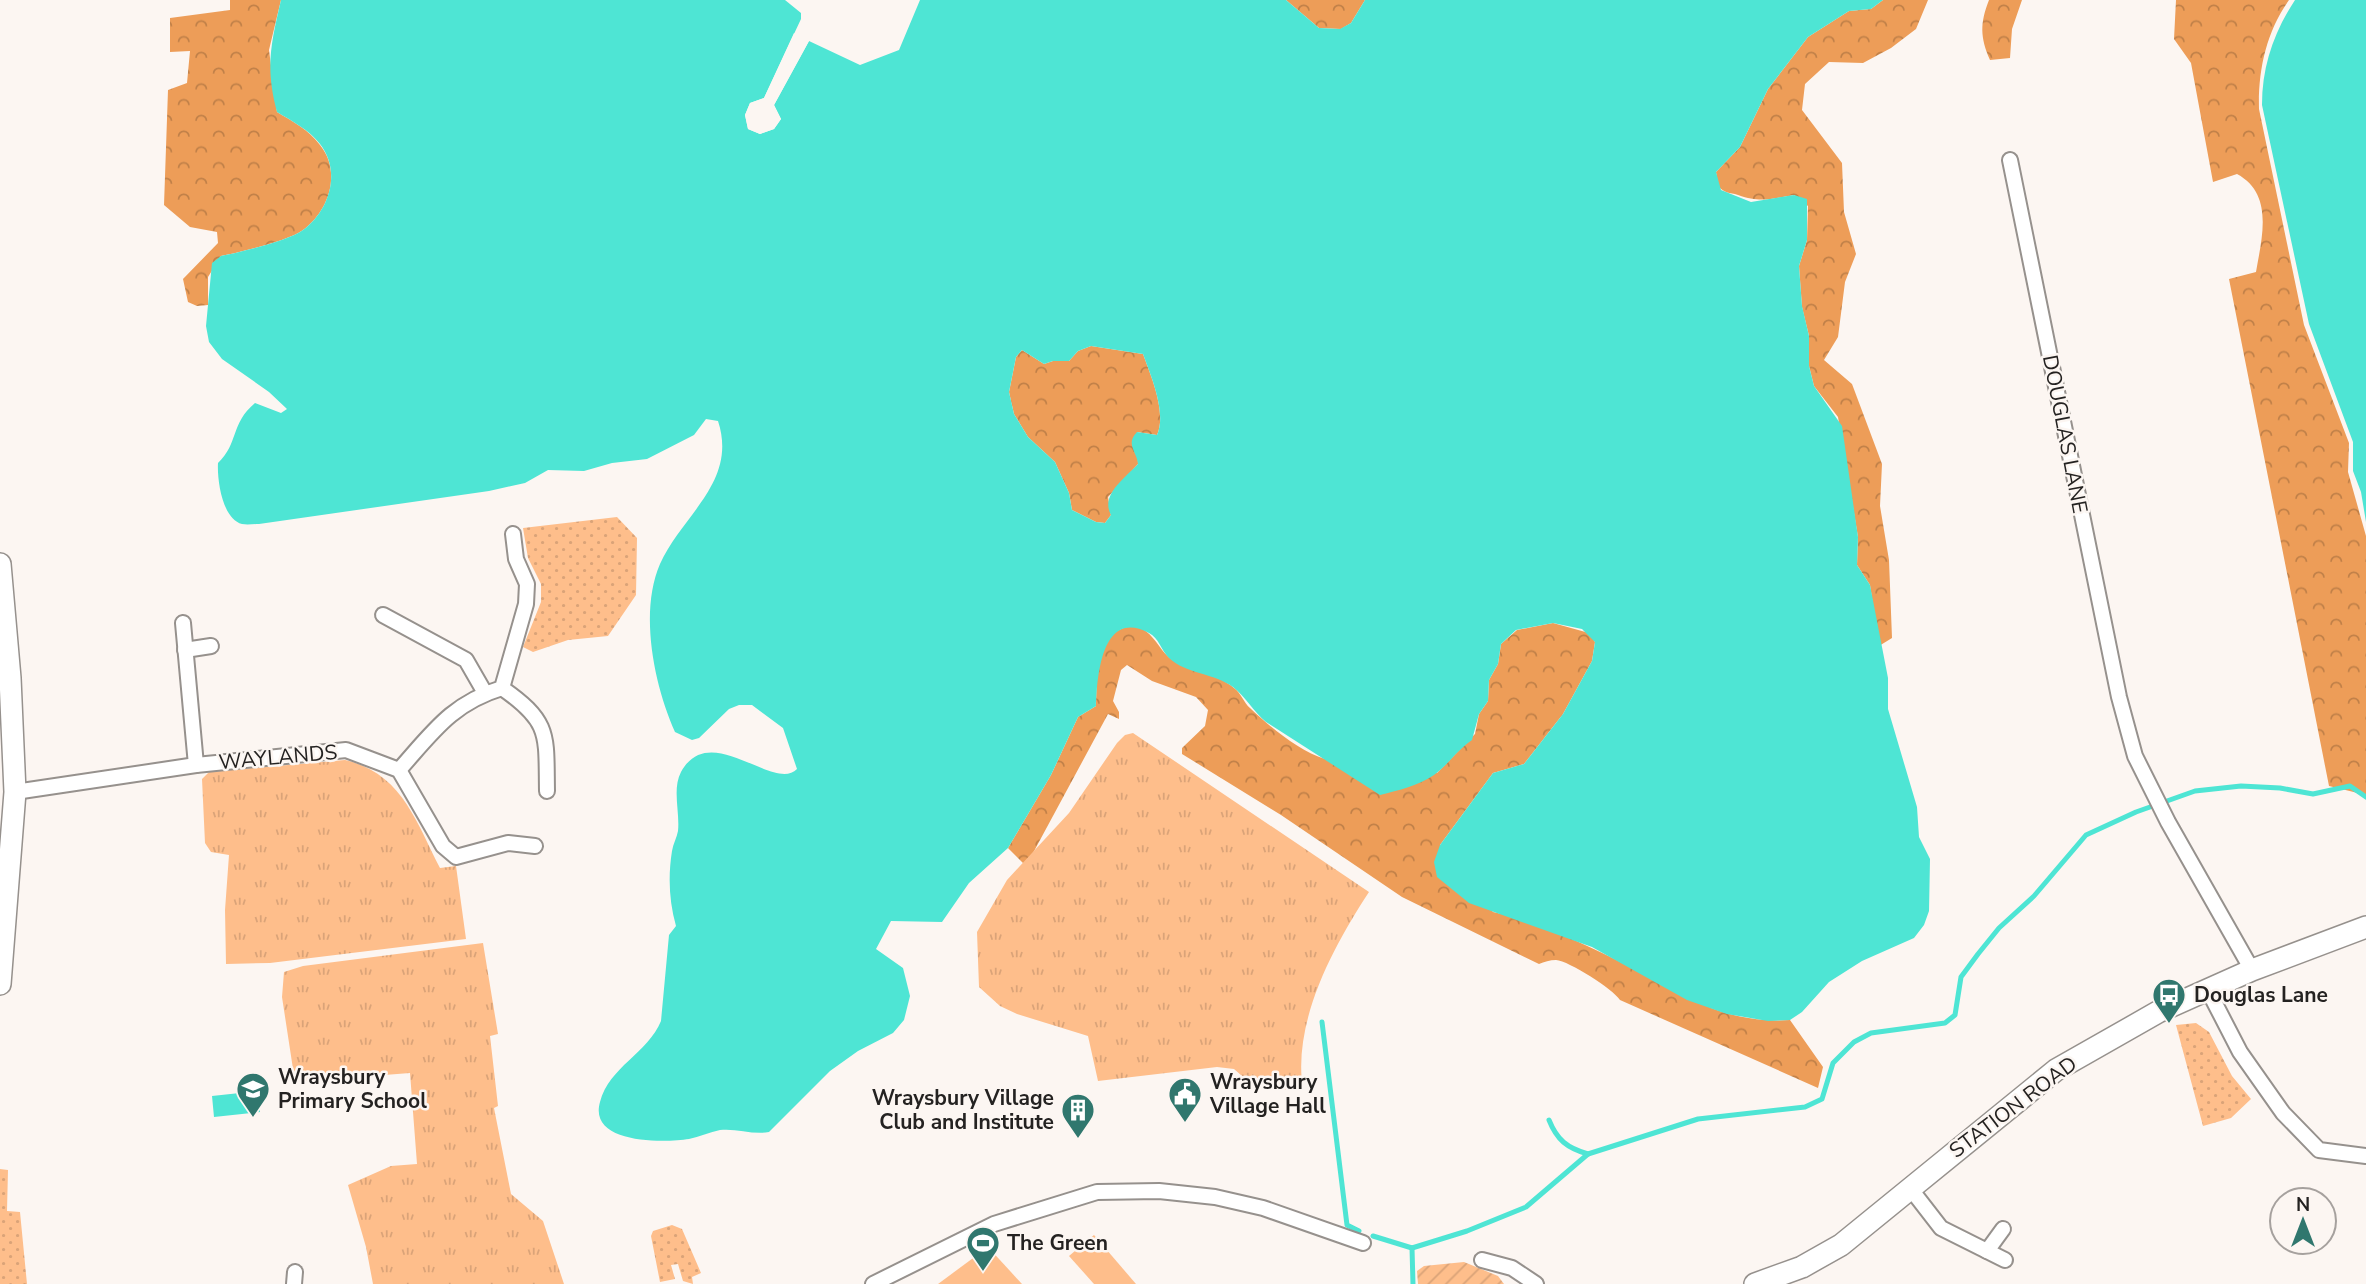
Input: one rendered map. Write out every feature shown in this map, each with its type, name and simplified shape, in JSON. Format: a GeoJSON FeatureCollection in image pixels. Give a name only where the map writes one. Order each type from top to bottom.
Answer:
{"type":"FeatureCollection","features":[{"type":"Feature","properties":{"kind":"street","name":"DOUGLAS LANE"},"geometry":{"type":"LineString","coordinates":[[2010,160],[2119,697],[2135,756],[2168,822],[2252,970]]}},
{"type":"Feature","properties":{"kind":"street"},"geometry":{"type":"LineString","coordinates":[[502,688],[526,604],[527,583],[516,559],[513,534]]}},
{"type":"Feature","properties":{"kind":"street"},"geometry":{"type":"LineString","coordinates":[[0,564],[15,792],[0,985]]}},
{"type":"Feature","properties":{"kind":"street"},"geometry":{"type":"LineString","coordinates":[[383,615],[466,660],[485,693]]}},
{"type":"Feature","properties":{"kind":"street","name":"WAYLANDS"},"geometry":{"type":"LineString","coordinates":[[183,622],[196,765]]}},
{"type":"Feature","properties":{"kind":"street"},"geometry":{"type":"LineString","coordinates":[[185,650],[211,646]]}},
{"type":"Feature","properties":{"kind":"street"},"geometry":{"type":"LineString","coordinates":[[502,688],[475,696],[443,720],[399,770],[443,846],[456,858],[508,843],[535,846]]}},
{"type":"Feature","properties":{"kind":"street"},"geometry":{"type":"LineString","coordinates":[[502,688],[521,701],[546,732],[547,790]]}},
{"type":"Feature","properties":{"kind":"street","name":"WAYLANDS"},"geometry":{"type":"LineString","coordinates":[[15,792],[196,765],[346,750],[399,770]]}},
{"type":"Feature","properties":{"kind":"street","name":"STATION ROAD"},"geometry":{"type":"LineString","coordinates":[[1755,1284],[1802,1267],[1841,1245],[2056,1070],[2134,1024],[2252,970],[2366,927]]}},
{"type":"Feature","properties":{"kind":"street"},"geometry":{"type":"LineString","coordinates":[[2208,990],[2240,1052],[2283,1113],[2319,1150],[2366,1156]]}},
{"type":"Feature","properties":{"kind":"street"},"geometry":{"type":"LineString","coordinates":[[1910,1188],[1941,1228],[2005,1260]]}},
{"type":"Feature","properties":{"kind":"street"},"geometry":{"type":"LineString","coordinates":[[873,1284],[995,1224],[1097,1192],[1159,1191],[1215,1197],[1263,1208],[1363,1243]]}},
{"type":"Feature","properties":{"kind":"street"},"geometry":{"type":"LineString","coordinates":[[1987,1251],[2003,1229]]}},
{"type":"Feature","properties":{"kind":"street"},"geometry":{"type":"LineString","coordinates":[[1482,1260],[1511,1268],[1536,1284]]}},
{"type":"Feature","properties":{"kind":"green space"},"geometry":{"type":"Polygon","coordinates":[[[230,0],[281,0],[269,50],[277,112],[306,130],[320,145],[330,167],[330,191],[320,212],[303,230],[275,242],[221,256],[208,277],[208,305],[197,306],[188,302],[183,279],[218,243],[217,232],[190,227],[164,205],[168,90],[187,83],[190,51],[170,52],[170,18],[230,10],[230,0]]]}},
{"type":"Feature","properties":{"kind":"green space"},"geometry":{"type":"Polygon","coordinates":[[[1286,0],[1365,0],[1351,23],[1341,29],[1319,28],[1286,0]]]}},
{"type":"Feature","properties":{"kind":"green space"},"geometry":{"type":"Polygon","coordinates":[[[1883,0],[1928,0],[1916,29],[1891,48],[1863,63],[1829,62],[1805,84],[1802,110],[1842,163],[1844,212],[1856,254],[1845,282],[1838,337],[1824,360],[1852,384],[1882,464],[1880,506],[1889,560],[1892,638],[1879,646],[1870,585],[1857,565],[1858,537],[1838,417],[1814,386],[1809,366],[1809,336],[1802,307],[1799,266],[1807,240],[1808,206],[1794,195],[1759,200],[1725,192],[1718,186],[1716,172],[1740,147],[1768,89],[1808,37],[1849,11],[1871,9],[1883,0]]]}},
{"type":"Feature","properties":{"kind":"green space"},"geometry":{"type":"Polygon","coordinates":[[[1989,0],[2022,0],[2012,29],[2010,58],[1990,60],[1987,52],[1982,30],[1989,0]]]}},
{"type":"Feature","properties":{"kind":"green space"},"geometry":{"type":"Polygon","coordinates":[[[2176,0],[2289,0],[2274,25],[2265,52],[2259,109],[2304,325],[2349,443],[2348,472],[2366,536],[2366,795],[2329,786],[2229,279],[2256,272],[2261,245],[2261,205],[2249,183],[2237,174],[2213,182],[2191,63],[2174,39],[2176,0]]]}},
{"type":"Feature","properties":{"kind":"green space"},"geometry":{"type":"Polygon","coordinates":[[[1091,346],[1143,354],[1157,394],[1160,416],[1157,435],[1137,432],[1138,464],[1108,497],[1111,515],[1105,523],[1096,522],[1072,510],[1069,493],[1055,462],[1028,437],[1014,414],[1009,392],[1016,357],[1022,350],[1044,364],[1069,361],[1078,351],[1091,346]]]}},
{"type":"Feature","properties":{"kind":"green space"},"geometry":{"type":"Polygon","coordinates":[[[617,517],[637,538],[636,595],[608,636],[568,640],[533,652],[523,647],[541,602],[541,584],[528,558],[523,528],[617,517]]]}},
{"type":"Feature","properties":{"kind":"green space"},"geometry":{"type":"Polygon","coordinates":[[[1553,623],[1589,633],[1595,642],[1592,661],[1563,714],[1524,764],[1493,773],[1440,845],[1493,912],[1546,928],[1583,944],[1690,998],[1726,1013],[1746,1018],[1790,1020],[1823,1067],[1818,1088],[1620,1000],[1600,983],[1570,965],[1556,960],[1539,964],[1402,897],[1281,815],[1182,754],[1182,748],[1205,726],[1208,710],[1196,697],[1152,681],[1127,665],[1121,670],[1113,701],[1119,712],[1119,719],[1108,714],[1026,866],[1008,848],[1051,775],[1078,717],[1096,706],[1097,675],[1102,652],[1106,642],[1121,629],[1131,627],[1145,631],[1171,659],[1227,683],[1266,723],[1285,738],[1315,755],[1351,764],[1437,773],[1475,734],[1479,714],[1488,701],[1489,680],[1498,664],[1501,644],[1517,630],[1553,623]]]}},
{"type":"Feature","properties":{"kind":"green space"},"geometry":{"type":"Polygon","coordinates":[[[1133,733],[1369,892],[1342,937],[1318,986],[1304,1038],[1301,1064],[1303,1090],[1257,1089],[1234,1069],[1217,1067],[1098,1081],[1088,1036],[1017,1014],[1000,1006],[979,987],[977,932],[1007,880],[1069,813],[1117,743],[1125,735],[1133,733]]]}},
{"type":"Feature","properties":{"kind":"green space"},"geometry":{"type":"Polygon","coordinates":[[[345,760],[364,766],[394,788],[414,817],[440,868],[456,866],[466,939],[270,963],[226,964],[225,910],[229,855],[211,852],[205,843],[202,779],[209,772],[345,760]]]}},
{"type":"Feature","properties":{"kind":"green space"},"geometry":{"type":"Polygon","coordinates":[[[483,943],[498,1034],[490,1036],[498,1106],[494,1108],[511,1194],[543,1221],[564,1284],[373,1284],[366,1247],[348,1185],[391,1166],[417,1164],[410,1073],[295,1082],[282,997],[284,972],[303,966],[483,943]]]}},
{"type":"Feature","properties":{"kind":"green space"},"geometry":{"type":"Polygon","coordinates":[[[2196,1023],[2209,1032],[2232,1076],[2251,1099],[2231,1118],[2203,1126],[2176,1025],[2196,1023]]]}},
{"type":"Feature","properties":{"kind":"green space"},"geometry":{"type":"Polygon","coordinates":[[[0,1169],[8,1170],[7,1211],[20,1212],[27,1284],[0,1284],[0,1169]]]}},
{"type":"Feature","properties":{"kind":"green space"},"geometry":{"type":"Polygon","coordinates":[[[672,1225],[682,1229],[701,1273],[692,1277],[693,1284],[683,1281],[678,1264],[671,1265],[675,1279],[660,1282],[651,1236],[653,1231],[672,1225]]]}},
{"type":"Feature","properties":{"kind":"green space"},"geometry":{"type":"Polygon","coordinates":[[[1094,1235],[1136,1284],[1094,1284],[1069,1256],[1094,1235]]]}},
{"type":"Feature","properties":{"kind":"green space","name":"The Green"},"geometry":{"type":"Polygon","coordinates":[[[988,1247],[1022,1284],[938,1284],[988,1247]]]}},
{"type":"Feature","properties":{"kind":"green space"},"geometry":{"type":"Polygon","coordinates":[[[1464,1262],[1498,1276],[1504,1284],[1418,1284],[1417,1271],[1424,1266],[1464,1262]]]}},
{"type":"Feature","properties":{"kind":"water"},"geometry":{"type":"Polygon","coordinates":[[[281,0],[785,0],[801,13],[801,19],[764,98],[750,103],[745,115],[748,129],[760,134],[774,129],[781,119],[774,105],[809,41],[860,65],[899,50],[920,0],[1286,0],[1319,28],[1340,29],[1351,23],[1365,0],[1883,0],[1871,9],[1849,11],[1808,37],[1768,89],[1740,147],[1716,172],[1721,190],[1751,202],[1794,195],[1807,199],[1807,240],[1799,266],[1802,306],[1809,336],[1809,366],[1814,386],[1842,426],[1858,537],[1857,565],[1870,585],[1888,678],[1888,709],[1917,807],[1919,837],[1930,859],[1929,911],[1924,925],[1914,938],[1862,961],[1829,982],[1802,1012],[1790,1020],[1768,1021],[1727,1014],[1687,1000],[1592,947],[1469,903],[1437,877],[1434,862],[1440,845],[1493,773],[1524,764],[1563,714],[1592,661],[1595,642],[1582,629],[1553,623],[1516,630],[1501,644],[1498,664],[1489,680],[1488,701],[1479,714],[1472,740],[1428,779],[1380,795],[1266,722],[1233,687],[1176,663],[1149,633],[1133,628],[1121,630],[1112,637],[1105,649],[1098,678],[1096,706],[1078,717],[1051,775],[1008,848],[969,883],[942,922],[891,921],[876,949],[903,968],[910,996],[904,1020],[893,1033],[858,1051],[830,1071],[769,1132],[720,1130],[689,1139],[662,1141],[630,1138],[616,1133],[605,1126],[599,1116],[600,1102],[611,1079],[647,1042],[661,1021],[669,935],[676,926],[670,870],[678,831],[677,793],[681,772],[693,758],[708,753],[724,754],[773,772],[787,774],[797,769],[783,728],[752,705],[739,705],[729,709],[699,738],[692,740],[675,732],[655,671],[650,626],[654,583],[670,546],[714,480],[722,443],[718,421],[706,419],[694,435],[647,459],[612,463],[584,471],[548,470],[525,483],[489,491],[259,524],[235,521],[222,498],[218,463],[225,456],[242,418],[255,403],[281,413],[287,409],[269,392],[222,359],[209,342],[206,326],[212,263],[221,256],[275,242],[303,230],[326,202],[331,179],[327,155],[316,139],[277,112],[270,69],[272,43],[281,0]],[[1091,346],[1078,351],[1069,361],[1044,364],[1022,350],[1016,357],[1009,392],[1014,414],[1028,437],[1055,462],[1069,493],[1072,510],[1096,522],[1105,523],[1111,515],[1108,508],[1111,494],[1138,464],[1132,444],[1134,436],[1137,432],[1157,435],[1160,426],[1157,394],[1143,354],[1091,346]]]}},
{"type":"Feature","properties":{"kind":"water"},"geometry":{"type":"Polygon","coordinates":[[[2295,0],[2366,0],[2366,522],[2361,492],[2353,471],[2353,442],[2309,324],[2262,105],[2264,77],[2271,50],[2281,24],[2295,0]]]}},
{"type":"Feature","properties":{"kind":"water"},"geometry":{"type":"Polygon","coordinates":[[[258,1091],[260,1112],[214,1117],[212,1096],[258,1091]]]}},
{"type":"Feature","properties":{"kind":"pier"},"geometry":{"type":"Polygon","coordinates":[[[794,33],[797,35],[767,100],[753,105],[749,115],[751,126],[760,130],[772,126],[777,118],[771,103],[806,39],[809,41],[774,105],[781,119],[774,129],[760,134],[748,129],[745,115],[750,103],[764,98],[794,33]]]}},
{"type":"Feature","properties":{"kind":"waterway"},"geometry":{"type":"LineString","coordinates":[[1373,1236],[1412,1248],[1467,1231],[1526,1207],[1588,1154],[1698,1119],[1805,1107],[1822,1099],[1833,1063],[1854,1042],[1871,1033],[1945,1023],[1955,1015],[1961,977],[1999,928],[2034,896],[2086,835],[2136,812],[2195,791],[2241,786],[2280,788],[2313,794],[2350,786],[2366,797]]}},
{"type":"Feature","properties":{"kind":"waterway"},"geometry":{"type":"LineString","coordinates":[[1322,1022],[1347,1225],[1359,1231]]}},
{"type":"Feature","properties":{"kind":"waterway"},"geometry":{"type":"LineString","coordinates":[[1549,1120],[1564,1142],[1588,1154]]}},
{"type":"Feature","properties":{"kind":"waterway"},"geometry":{"type":"LineString","coordinates":[[1412,1248],[1413,1284]]}},
{"type":"Feature","properties":{"kind":"place","name":"Douglas Lane"},"geometry":{"type":"Point","coordinates":[2169,1025]}},
{"type":"Feature","properties":{"kind":"place","name":"Wraysbury Primary School"},"geometry":{"type":"Point","coordinates":[253,1119]}},
{"type":"Feature","properties":{"kind":"place","name":"Wraysbury Village Hall"},"geometry":{"type":"Point","coordinates":[1185,1124]}},
{"type":"Feature","properties":{"kind":"place","name":"Wraysbury Village Club and Institute"},"geometry":{"type":"Point","coordinates":[1078,1140]}},
{"type":"Feature","properties":{"kind":"place","name":"The Green"},"geometry":{"type":"Point","coordinates":[983,1273]}}]}
